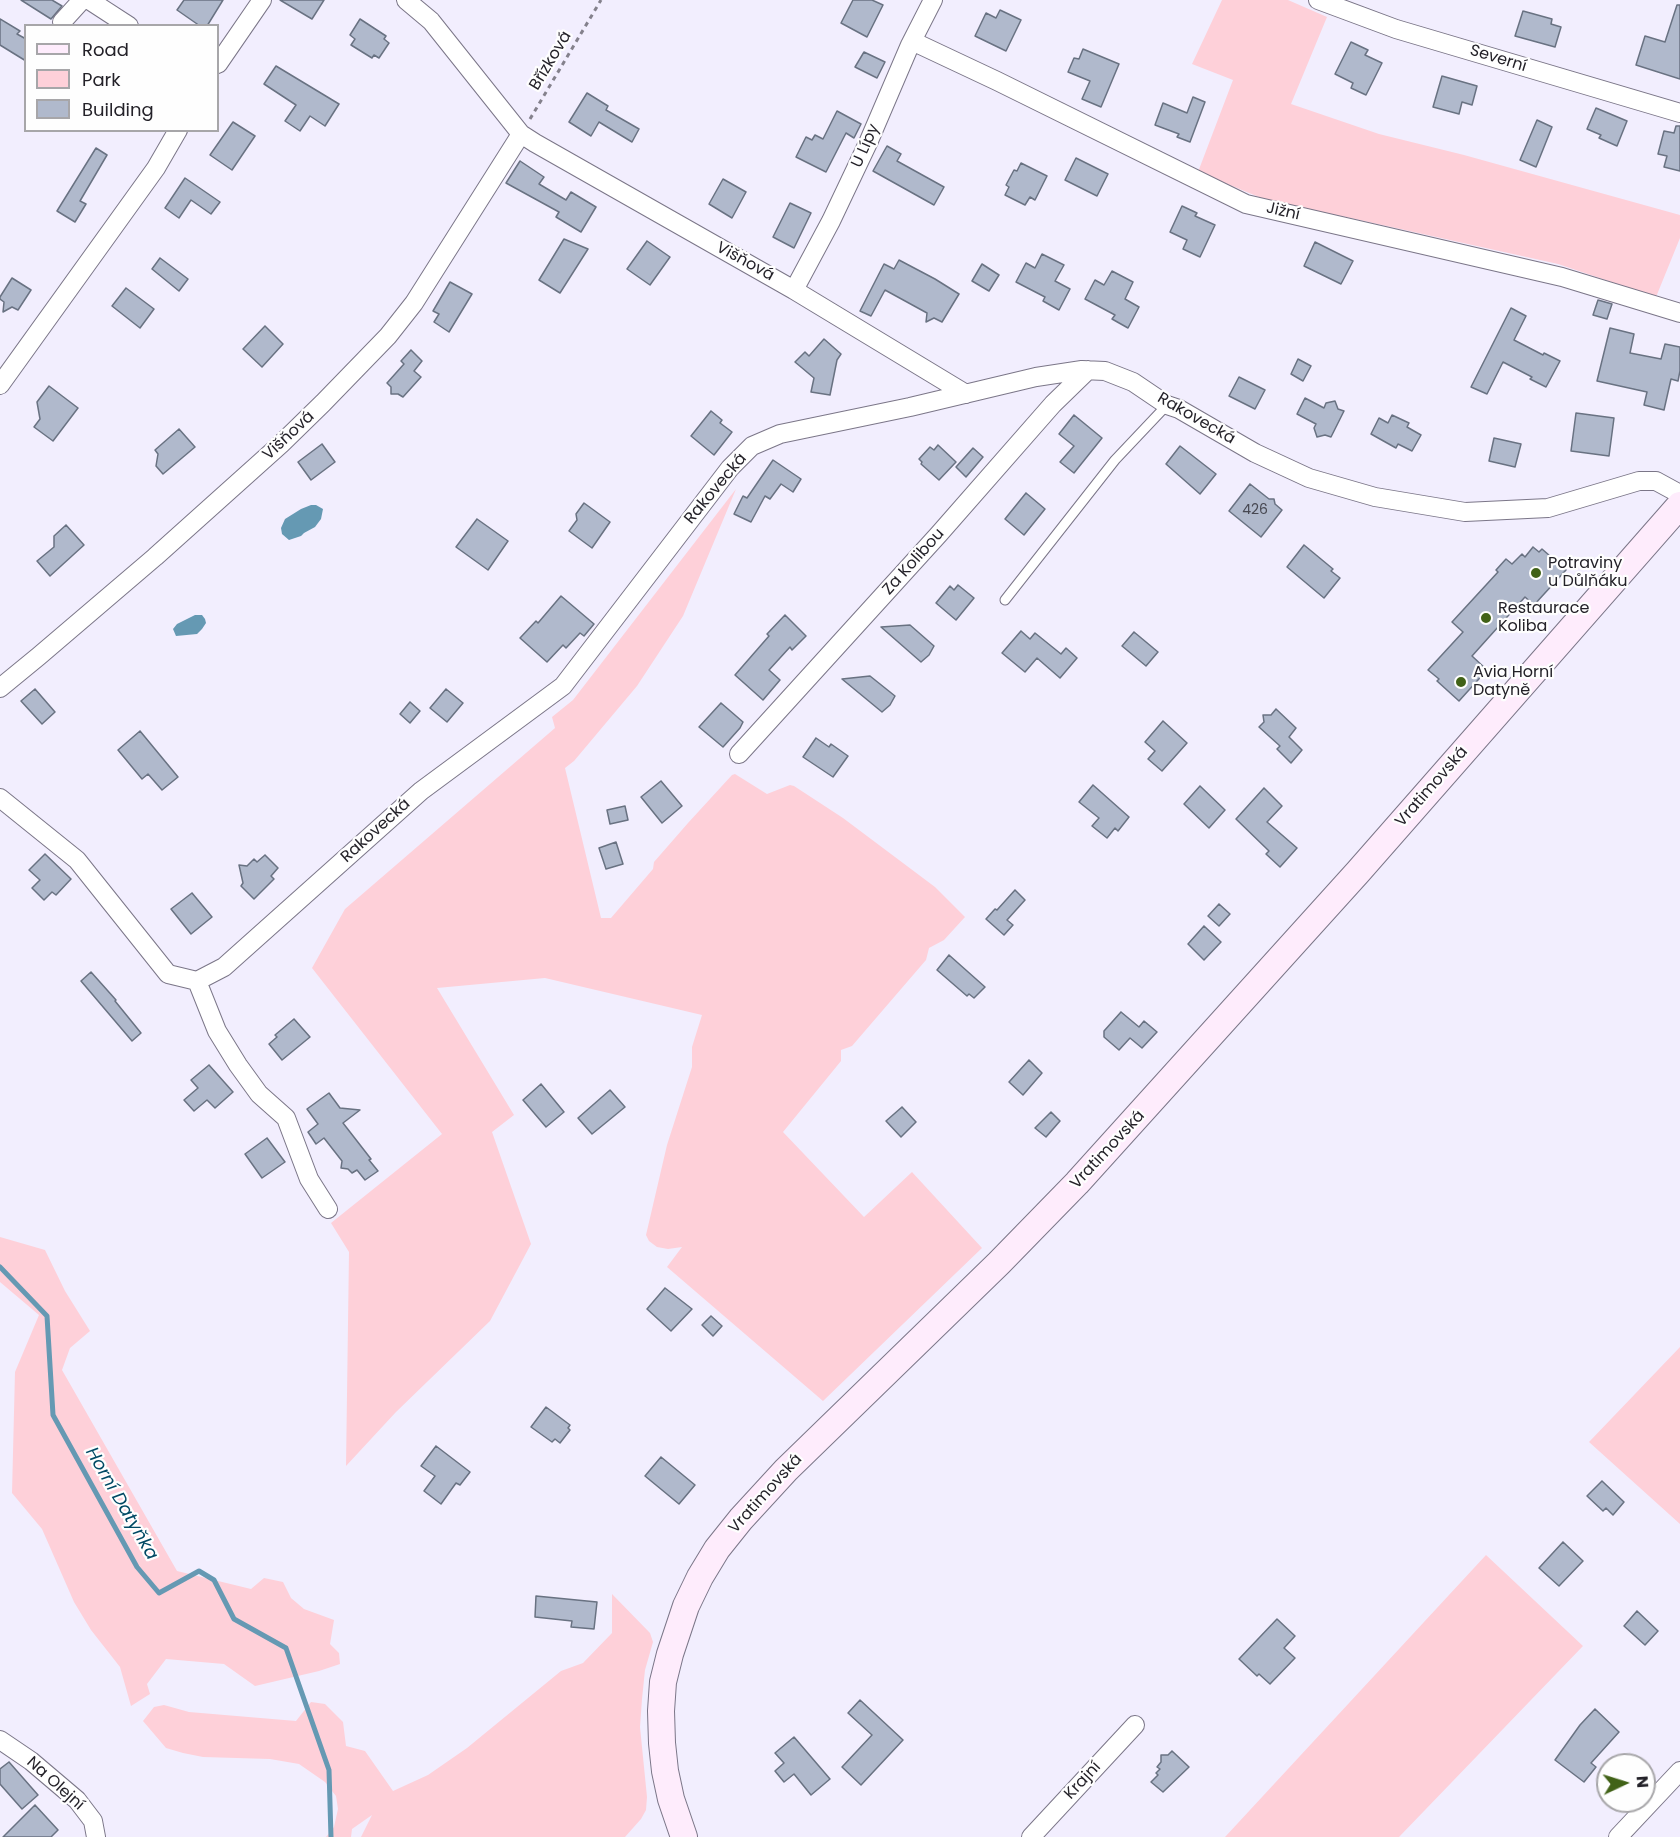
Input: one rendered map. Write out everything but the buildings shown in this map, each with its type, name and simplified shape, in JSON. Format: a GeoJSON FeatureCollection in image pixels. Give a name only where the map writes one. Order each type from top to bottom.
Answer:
{"type":"FeatureCollection","features":[{"type":"Feature","properties":{"kind":"main road","name":"Vratimovská"},"geometry":{"type":"LineString","coordinates":[[677,1833],[662,1743],[663,1682],[686,1606],[717,1549],[748,1510],[786,1470],[999,1263],[1077,1183],[1358,872],[1680,505]]}},
{"type":"Feature","properties":{"kind":"street"},"geometry":{"type":"LineString","coordinates":[[62,21],[82,0]]}},
{"type":"Feature","properties":{"kind":"street"},"geometry":{"type":"LineString","coordinates":[[89,0],[126,24]]}},
{"type":"Feature","properties":{"kind":"street"},"geometry":{"type":"LineString","coordinates":[[219,63],[262,0]]}},
{"type":"Feature","properties":{"kind":"street","name":"Višňová"},"geometry":{"type":"LineString","coordinates":[[406,0],[431,21],[521,134],[794,290],[966,394]]}},
{"type":"Feature","properties":{"kind":"street","name":"U Lípy"},"geometry":{"type":"LineString","coordinates":[[794,290],[831,221],[912,41],[933,0]]}},
{"type":"Feature","properties":{"kind":"street","name":"Severní"},"geometry":{"type":"LineString","coordinates":[[1318,0],[1396,29],[1680,113]]}},
{"type":"Feature","properties":{"kind":"street","name":"Jižní"},"geometry":{"type":"LineString","coordinates":[[912,41],[1246,204],[1562,277],[1680,313]]}},
{"type":"Feature","properties":{"kind":"street"},"geometry":{"type":"LineString","coordinates":[[2,378],[156,168],[177,132]]}},
{"type":"Feature","properties":{"kind":"street","name":"Višňová"},"geometry":{"type":"LineString","coordinates":[[0,688],[155,557],[281,444],[388,336],[414,303],[521,134]]}},
{"type":"Feature","properties":{"kind":"street","name":"Rakovecká"},"geometry":{"type":"LineString","coordinates":[[197,981],[224,967],[421,791],[563,686],[730,468],[752,446],[780,434],[1036,377],[1088,370],[1105,371],[1133,382],[1167,405],[1179,409],[1255,453],[1309,478],[1375,497],[1465,512],[1548,508],[1639,481],[1656,481],[1680,494]]}},
{"type":"Feature","properties":{"kind":"street","name":"Za Kolibou"},"geometry":{"type":"LineString","coordinates":[[739,754],[939,534],[1053,404],[1088,370]]}},
{"type":"Feature","properties":{"kind":"street"},"geometry":{"type":"LineString","coordinates":[[0,798],[77,860],[168,975],[197,981],[217,1031],[238,1065],[259,1094],[286,1118],[309,1179],[328,1209]]}},
{"type":"Feature","properties":{"kind":"street","name":"Krajní"},"geometry":{"type":"LineString","coordinates":[[1030,1837],[1135,1725]]}},
{"type":"Feature","properties":{"kind":"street","name":"Na Olejní"},"geometry":{"type":"LineString","coordinates":[[0,1740],[31,1761],[77,1800],[93,1821],[96,1837]]}},
{"type":"Feature","properties":{"kind":"street"},"geometry":{"type":"LineString","coordinates":[[1618,1837],[1680,1771]]}},
{"type":"Feature","properties":{"kind":"lane"},"geometry":{"type":"LineString","coordinates":[[1005,600],[1115,460],[1167,405]]}},
{"type":"Feature","properties":{"kind":"path","name":"Břízková"},"geometry":{"type":"LineString","coordinates":[[521,134],[601,0]]}},
{"type":"Feature","properties":{"kind":"green space"},"geometry":{"type":"Polygon","coordinates":[[[1222,0],[1288,0],[1327,17],[1291,104],[1379,134],[1464,155],[1680,215],[1680,238],[1656,297],[1558,264],[1346,217],[1276,204],[1198,172],[1233,80],[1192,64],[1222,0]]]}},
{"type":"Feature","properties":{"kind":"green space"},"geometry":{"type":"Polygon","coordinates":[[[736,489],[683,616],[637,686],[574,761],[565,768],[601,918],[611,918],[653,869],[654,862],[735,774],[767,794],[790,785],[794,786],[843,818],[935,887],[965,917],[944,940],[929,948],[926,960],[852,1046],[841,1050],[841,1061],[783,1132],[864,1217],[912,1172],[982,1248],[823,1401],[667,1267],[682,1247],[668,1249],[657,1247],[649,1241],[646,1235],[667,1145],[692,1067],[692,1047],[702,1015],[545,978],[437,988],[514,1115],[492,1132],[531,1244],[490,1321],[396,1412],[346,1466],[349,1252],[331,1223],[442,1134],[312,968],[345,909],[555,728],[552,717],[573,700],[736,489]]]}},
{"type":"Feature","properties":{"kind":"green space"},"geometry":{"type":"Polygon","coordinates":[[[0,1237],[45,1250],[65,1291],[90,1331],[70,1348],[62,1370],[177,1571],[251,1589],[264,1578],[283,1582],[291,1598],[304,1609],[334,1620],[330,1644],[339,1653],[340,1664],[255,1686],[224,1664],[166,1659],[147,1684],[150,1694],[131,1706],[120,1667],[91,1630],[74,1602],[42,1529],[12,1493],[15,1372],[39,1315],[0,1282],[0,1237]]]}},
{"type":"Feature","properties":{"kind":"green space"},"geometry":{"type":"Polygon","coordinates":[[[1680,1347],[1680,1524],[1589,1442],[1680,1347]]]}},
{"type":"Feature","properties":{"kind":"green space"},"geometry":{"type":"Polygon","coordinates":[[[1486,1555],[1583,1646],[1399,1837],[1225,1837],[1486,1555]]]}},
{"type":"Feature","properties":{"kind":"green space"},"geometry":{"type":"Polygon","coordinates":[[[612,1594],[650,1633],[653,1642],[645,1670],[640,1727],[647,1797],[646,1810],[625,1837],[361,1837],[372,1815],[352,1829],[351,1837],[326,1837],[334,1827],[338,1809],[336,1796],[325,1782],[299,1764],[270,1759],[203,1757],[183,1753],[166,1748],[143,1721],[154,1707],[164,1705],[189,1712],[296,1721],[311,1702],[325,1704],[343,1722],[346,1746],[365,1751],[393,1791],[428,1775],[467,1748],[561,1671],[583,1663],[612,1633],[612,1594]]]}},
{"type":"Feature","properties":{"kind":"water"},"geometry":{"type":"Polygon","coordinates":[[[311,505],[323,509],[321,519],[315,527],[289,540],[282,534],[281,528],[285,519],[311,505]]]}},
{"type":"Feature","properties":{"kind":"water"},"geometry":{"type":"Polygon","coordinates":[[[195,615],[202,615],[205,619],[206,623],[202,629],[197,634],[176,636],[173,629],[177,624],[195,615]]]}},
{"type":"Feature","properties":{"kind":"waterway","name":"Horní Datyňka"},"geometry":{"type":"LineString","coordinates":[[0,1267],[47,1316],[53,1415],[137,1567],[159,1593],[199,1571],[214,1580],[234,1619],[286,1648],[329,1770],[331,1837]]}},
{"type":"Feature","properties":{"kind":"place","name":"Potraviny u Důlňáku"},"geometry":{"type":"Point","coordinates":[1536,573]}},
{"type":"Feature","properties":{"kind":"place","name":"Restaurace Koliba"},"geometry":{"type":"Point","coordinates":[1486,618]}},
{"type":"Feature","properties":{"kind":"place","name":"Avia Horní Datyně"},"geometry":{"type":"Point","coordinates":[1461,682]}}]}
